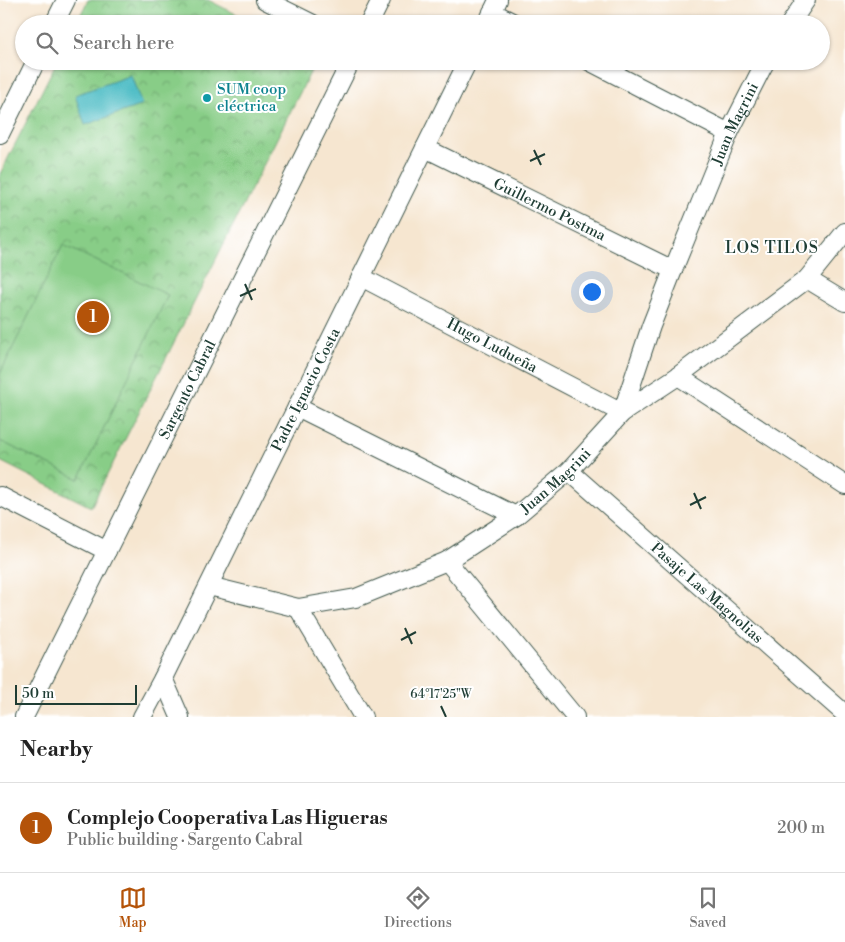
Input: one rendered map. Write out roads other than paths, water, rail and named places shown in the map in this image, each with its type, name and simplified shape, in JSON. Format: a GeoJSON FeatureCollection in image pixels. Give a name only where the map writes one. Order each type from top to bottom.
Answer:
{"type":"FeatureCollection","features":[{"type":"Feature","properties":{"kind":"street"},"geometry":{"type":"LineString","coordinates":[[58,15],[66,0]]}},
{"type":"Feature","properties":{"kind":"street"},"geometry":{"type":"LineString","coordinates":[[265,0],[295,15]]}},
{"type":"Feature","properties":{"kind":"street"},"geometry":{"type":"LineString","coordinates":[[374,15],[381,0]]}},
{"type":"Feature","properties":{"kind":"street"},"geometry":{"type":"LineString","coordinates":[[794,15],[801,1]]}},
{"type":"Feature","properties":{"kind":"street"},"geometry":{"type":"LineString","coordinates":[[0,134],[32,70]]}},
{"type":"Feature","properties":{"kind":"street","name":"Sargento Cabral"},"geometry":{"type":"LineString","coordinates":[[24,717],[347,70]]}},
{"type":"Feature","properties":{"kind":"street","name":"Padre Ignacio Costa"},"geometry":{"type":"LineString","coordinates":[[142,717],[464,70]]}},
{"type":"Feature","properties":{"kind":"street"},"geometry":{"type":"LineString","coordinates":[[606,70],[729,133]]}},
{"type":"Feature","properties":{"kind":"street","name":"Juan Magrini"},"geometry":{"type":"LineString","coordinates":[[622,413],[651,326],[673,270],[729,133],[761,70]]}},
{"type":"Feature","properties":{"kind":"street","name":"Guillermo Postma"},"geometry":{"type":"LineString","coordinates":[[425,148],[673,270]]}},
{"type":"Feature","properties":{"kind":"street","name":"Juan Magrini"},"geometry":{"type":"LineString","coordinates":[[208,586],[298,608],[356,598],[448,561],[516,516],[569,471],[622,413],[678,376],[806,279],[845,232]]}},
{"type":"Feature","properties":{"kind":"street","name":"Hugo Ludueña"},"geometry":{"type":"LineString","coordinates":[[361,277],[622,413]]}},
{"type":"Feature","properties":{"kind":"street"},"geometry":{"type":"LineString","coordinates":[[806,279],[845,302]]}},
{"type":"Feature","properties":{"kind":"street"},"geometry":{"type":"LineString","coordinates":[[678,376],[845,485]]}},
{"type":"Feature","properties":{"kind":"street"},"geometry":{"type":"LineString","coordinates":[[297,407],[516,516]]}},
{"type":"Feature","properties":{"kind":"street","name":"Pasaje Las Magnolias"},"geometry":{"type":"LineString","coordinates":[[569,471],[845,714]]}},
{"type":"Feature","properties":{"kind":"street"},"geometry":{"type":"LineString","coordinates":[[0,496],[107,551]]}},
{"type":"Feature","properties":{"kind":"street"},"geometry":{"type":"LineString","coordinates":[[448,561],[574,717]]}},
{"type":"Feature","properties":{"kind":"street"},"geometry":{"type":"LineString","coordinates":[[298,608],[363,717]]}},
{"type":"Feature","properties":{"kind":"street"},"geometry":{"type":"LineString","coordinates":[[162,678],[180,717]]}},
{"type":"Feature","properties":{"kind":"water"},"geometry":{"type":"Polygon","coordinates":[[[131,75],[142,105],[85,125],[75,95],[131,75]]]}},
{"type":"Feature","properties":{"kind":"place","name":"SUM coop eléctrica"},"geometry":{"type":"Point","coordinates":[207,98]}},
{"type":"Feature","properties":{"kind":"place","name":"Complejo Cooperativa Las Higueras"},"geometry":{"type":"Point","coordinates":[93,317]}},
{"type":"Feature","properties":{"kind":"district","name":"LOS TILOS"},"geometry":{"type":"Point","coordinates":[772,247]}}]}
